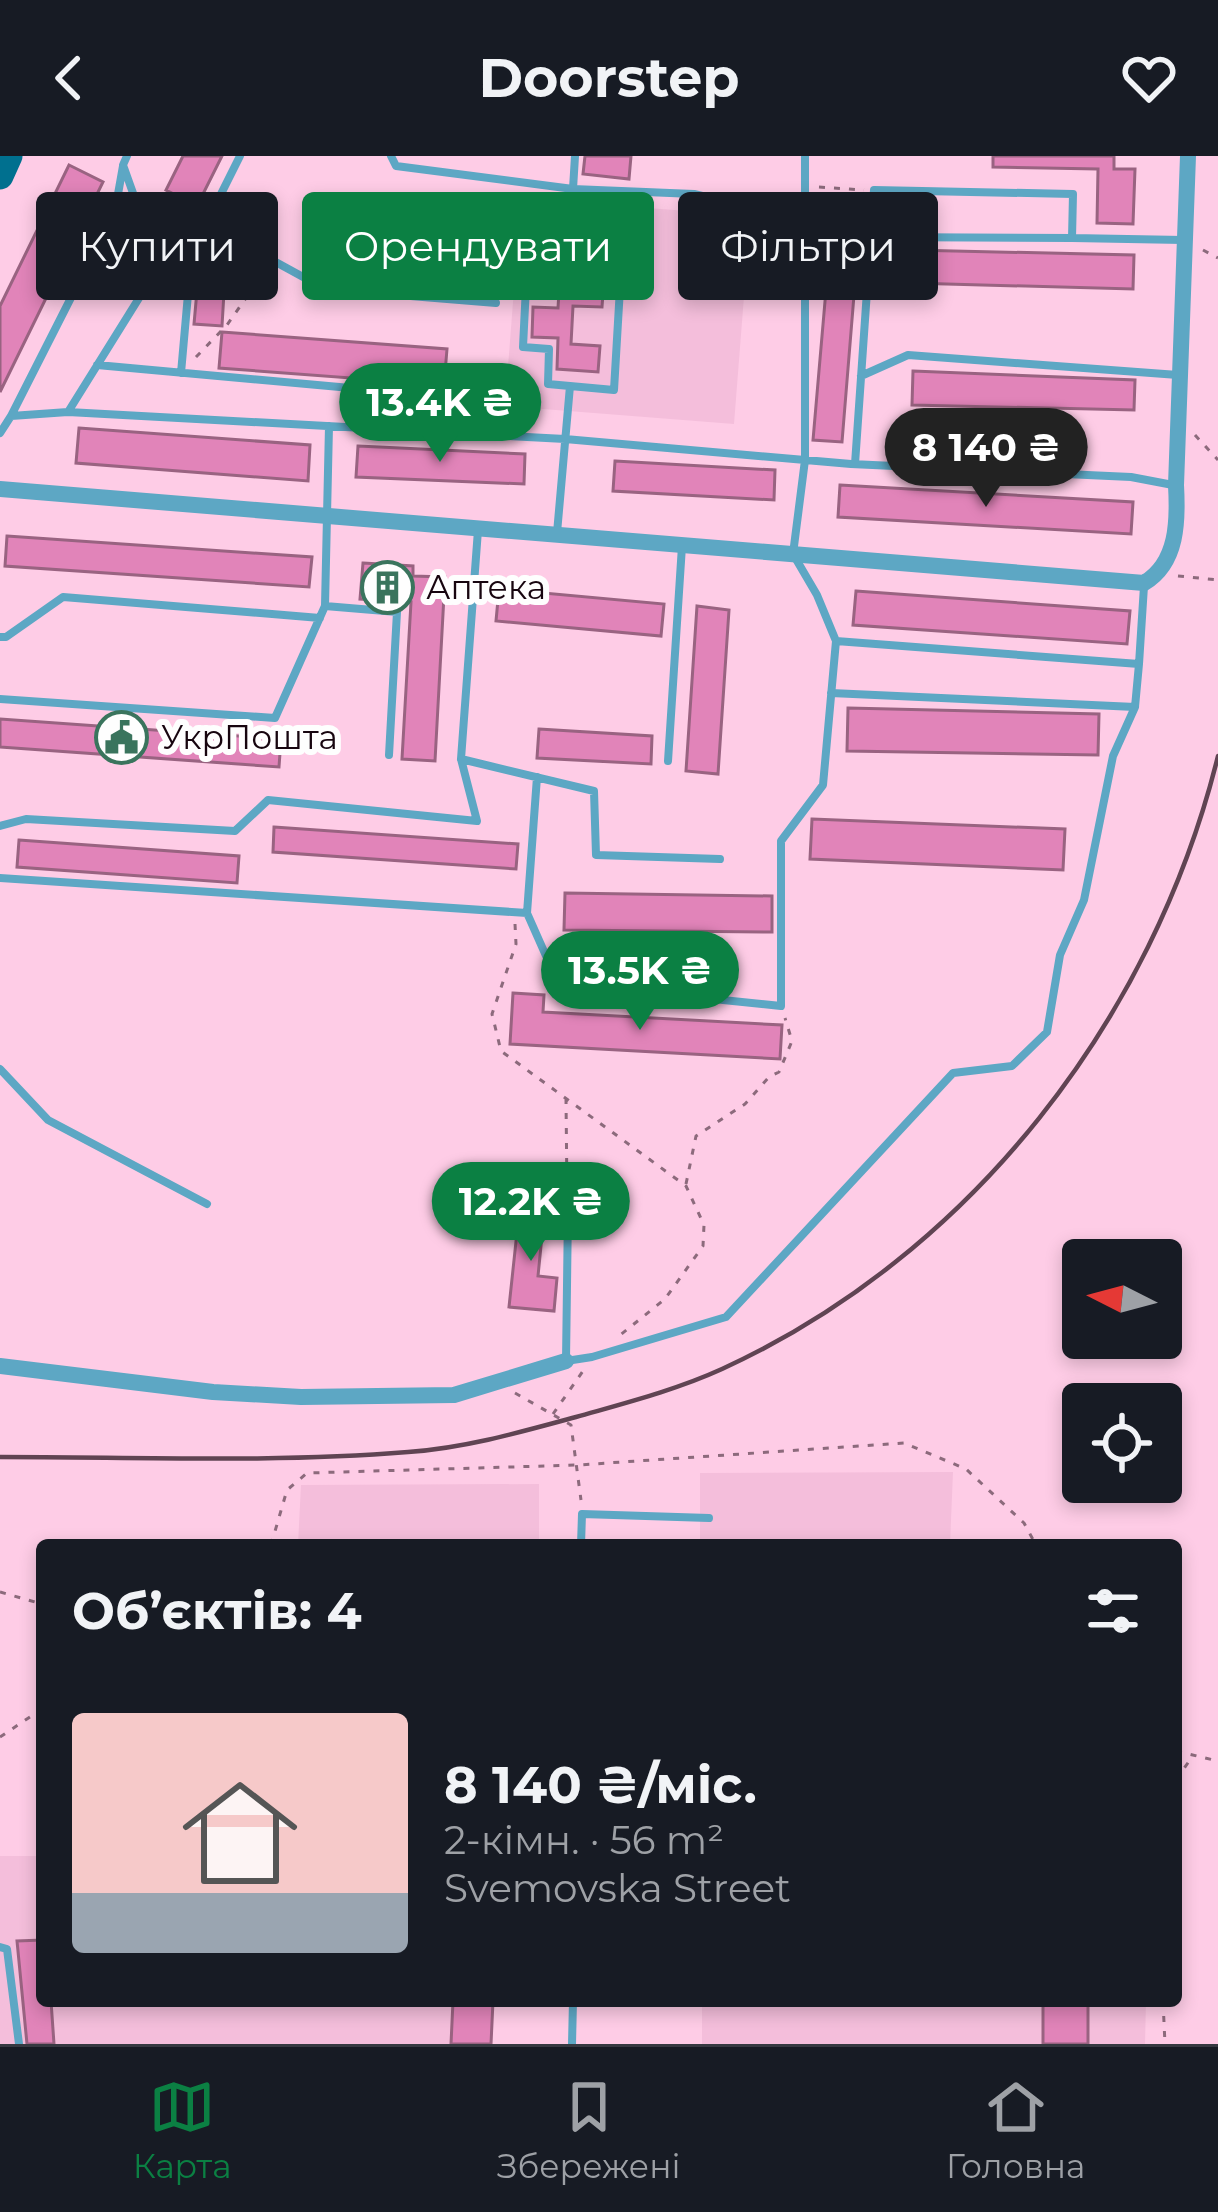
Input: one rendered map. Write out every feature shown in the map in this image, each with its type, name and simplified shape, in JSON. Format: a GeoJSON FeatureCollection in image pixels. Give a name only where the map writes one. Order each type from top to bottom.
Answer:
{"type":"FeatureCollection","features":[{"type":"Feature","properties":{"kind":"main road"},"geometry":{"type":"LineString","coordinates":[[0,176],[9,156]]}},
{"type":"Feature","properties":{"kind":"street"},"geometry":{"type":"LineString","coordinates":[[0,489],[793,554],[1152,578],[1178,530],[1188,156]]}},
{"type":"Feature","properties":{"kind":"street"},"geometry":{"type":"LineString","coordinates":[[0,1366],[213,1392],[301,1397],[454,1394],[566,1361]]}},
{"type":"Feature","properties":{"kind":"lane"},"geometry":{"type":"LineString","coordinates":[[222,192],[240,156]]}},
{"type":"Feature","properties":{"kind":"lane"},"geometry":{"type":"LineString","coordinates":[[391,156],[396,166],[573,189],[678,193]]}},
{"type":"Feature","properties":{"kind":"lane"},"geometry":{"type":"LineString","coordinates":[[573,189],[575,156]]}},
{"type":"Feature","properties":{"kind":"lane"},"geometry":{"type":"LineString","coordinates":[[805,156],[806,192]]}},
{"type":"Feature","properties":{"kind":"lane"},"geometry":{"type":"LineString","coordinates":[[125,160],[135,192]]}},
{"type":"Feature","properties":{"kind":"lane"},"geometry":{"type":"LineString","coordinates":[[0,433],[115,211],[125,160]]}},
{"type":"Feature","properties":{"kind":"lane"},"geometry":{"type":"LineString","coordinates":[[874,190],[1072,194],[1072,238]]}},
{"type":"Feature","properties":{"kind":"lane"},"geometry":{"type":"LineString","coordinates":[[938,233],[1185,240]]}},
{"type":"Feature","properties":{"kind":"lane"},"geometry":{"type":"LineString","coordinates":[[278,263],[325,290],[496,302]]}},
{"type":"Feature","properties":{"kind":"lane"},"geometry":{"type":"LineString","coordinates":[[68,412],[138,300]]}},
{"type":"Feature","properties":{"kind":"lane"},"geometry":{"type":"LineString","coordinates":[[181,373],[187,300]]}},
{"type":"Feature","properties":{"kind":"lane"},"geometry":{"type":"LineString","coordinates":[[525,300],[523,347],[549,349],[548,384],[614,390],[619,300]]}},
{"type":"Feature","properties":{"kind":"lane"},"geometry":{"type":"LineString","coordinates":[[537,777],[526,913],[558,983],[781,1006],[781,841],[823,784],[836,641],[793,554],[805,460],[806,300]]}},
{"type":"Feature","properties":{"kind":"lane"},"geometry":{"type":"LineString","coordinates":[[854,464],[866,300]]}},
{"type":"Feature","properties":{"kind":"lane"},"geometry":{"type":"LineString","coordinates":[[861,376],[908,355],[1180,376]]}},
{"type":"Feature","properties":{"kind":"lane"},"geometry":{"type":"LineString","coordinates":[[97,365],[472,399],[470,434]]}},
{"type":"Feature","properties":{"kind":"lane"},"geometry":{"type":"LineString","coordinates":[[557,535],[570,386]]}},
{"type":"Feature","properties":{"kind":"lane"},"geometry":{"type":"LineString","coordinates":[[11,416],[68,412],[470,434],[854,464],[1131,477],[1176,485]]}},
{"type":"Feature","properties":{"kind":"lane"},"geometry":{"type":"LineString","coordinates":[[0,699],[275,718],[326,606],[328,427]]}},
{"type":"Feature","properties":{"kind":"lane"},"geometry":{"type":"LineString","coordinates":[[0,826],[26,819],[235,831],[268,800],[477,821],[461,759],[478,528]]}},
{"type":"Feature","properties":{"kind":"lane"},"geometry":{"type":"LineString","coordinates":[[668,761],[682,545]]}},
{"type":"Feature","properties":{"kind":"lane"},"geometry":{"type":"LineString","coordinates":[[568,1210],[566,1361],[726,1317],[953,1073],[1012,1066],[1048,1032],[1060,955],[1084,899],[1113,756],[1135,707],[1152,578]]}},
{"type":"Feature","properties":{"kind":"lane"},"geometry":{"type":"LineString","coordinates":[[0,637],[63,597],[320,618]]}},
{"type":"Feature","properties":{"kind":"lane"},"geometry":{"type":"LineString","coordinates":[[326,606],[397,613],[389,755]]}},
{"type":"Feature","properties":{"kind":"lane"},"geometry":{"type":"LineString","coordinates":[[836,641],[1139,664]]}},
{"type":"Feature","properties":{"kind":"lane"},"geometry":{"type":"LineString","coordinates":[[831,693],[1135,707]]}},
{"type":"Feature","properties":{"kind":"lane"},"geometry":{"type":"LineString","coordinates":[[461,759],[594,791],[596,855],[720,859]]}},
{"type":"Feature","properties":{"kind":"lane"},"geometry":{"type":"LineString","coordinates":[[0,878],[526,913]]}},
{"type":"Feature","properties":{"kind":"lane"},"geometry":{"type":"LineString","coordinates":[[0,1069],[48,1120],[207,1204]]}},
{"type":"Feature","properties":{"kind":"lane"},"geometry":{"type":"LineString","coordinates":[[581,1539],[582,1514],[709,1518]]}},
{"type":"Feature","properties":{"kind":"lane"},"geometry":{"type":"LineString","coordinates":[[0,1947],[7,1948],[19,2044]]}},
{"type":"Feature","properties":{"kind":"lane"},"geometry":{"type":"LineString","coordinates":[[572,2044],[573,2007]]}},
{"type":"Feature","properties":{"kind":"path"},"geometry":{"type":"LineString","coordinates":[[806,187],[874,190]]}},
{"type":"Feature","properties":{"kind":"path"},"geometry":{"type":"LineString","coordinates":[[181,373],[244,300]]}},
{"type":"Feature","properties":{"kind":"path"},"geometry":{"type":"LineString","coordinates":[[1178,416],[1218,460]]}},
{"type":"Feature","properties":{"kind":"path"},"geometry":{"type":"LineString","coordinates":[[1152,578],[1218,580]]}},
{"type":"Feature","properties":{"kind":"path"},"geometry":{"type":"LineString","coordinates":[[515,912],[516,944],[492,1014],[502,1051],[686,1186],[704,1225],[703,1246],[665,1299],[592,1357],[553,1414]]}},
{"type":"Feature","properties":{"kind":"path"},"geometry":{"type":"LineString","coordinates":[[686,1186],[697,1136],[745,1104],[779,1072],[792,1041],[781,1006]]}},
{"type":"Feature","properties":{"kind":"path"},"geometry":{"type":"LineString","coordinates":[[566,1098],[568,1210]]}},
{"type":"Feature","properties":{"kind":"path"},"geometry":{"type":"LineString","coordinates":[[494,1383],[571,1425],[582,1514]]}},
{"type":"Feature","properties":{"kind":"path"},"geometry":{"type":"LineString","coordinates":[[273,1539],[286,1490],[307,1473],[578,1465],[904,1443],[966,1469],[1024,1523],[1033,1539]]}},
{"type":"Feature","properties":{"kind":"path"},"geometry":{"type":"LineString","coordinates":[[0,1592],[36,1602]]}},
{"type":"Feature","properties":{"kind":"path"},"geometry":{"type":"LineString","coordinates":[[0,1737],[36,1713]]}},
{"type":"Feature","properties":{"kind":"path"},"geometry":{"type":"LineString","coordinates":[[1182,1753],[1218,1761]]}},
{"type":"Feature","properties":{"kind":"path"},"geometry":{"type":"LineString","coordinates":[[1182,1771],[1192,1756]]}},
{"type":"Feature","properties":{"kind":"path"},"geometry":{"type":"LineString","coordinates":[[1162,2007],[1165,2044]]}},
{"type":"Feature","properties":{"kind":"shaded area"},"geometry":{"type":"Polygon","coordinates":[[[654,208],[678,210],[678,300],[744,300],[734,424],[505,406],[513,300],[654,300],[654,208]]]}},
{"type":"Feature","properties":{"kind":"shaded area"},"geometry":{"type":"Polygon","coordinates":[[[953,1472],[950,1539],[700,1539],[700,1473],[953,1472]]]}},
{"type":"Feature","properties":{"kind":"shaded area"},"geometry":{"type":"Polygon","coordinates":[[[539,1484],[539,1539],[298,1539],[301,1485],[539,1484]]]}},
{"type":"Feature","properties":{"kind":"shaded area"},"geometry":{"type":"Polygon","coordinates":[[[0,1856],[36,1856],[36,2007],[493,2007],[491,2044],[0,2044],[0,1856]]]}},
{"type":"Feature","properties":{"kind":"shaded area"},"geometry":{"type":"Polygon","coordinates":[[[702,2007],[1146,2007],[1145,2044],[702,2044],[702,2007]]]}},
{"type":"Feature","properties":{"kind":"building"},"geometry":{"type":"Polygon","coordinates":[[[183,156],[222,156],[204,192],[166,190],[183,156]]]}},
{"type":"Feature","properties":{"kind":"building"},"geometry":{"type":"Polygon","coordinates":[[[585,156],[631,156],[629,179],[583,174],[585,156]]]}},
{"type":"Feature","properties":{"kind":"building"},"geometry":{"type":"Polygon","coordinates":[[[993,156],[1114,156],[1114,169],[1135,169],[1133,224],[1097,223],[1098,169],[993,167],[993,156]]]}},
{"type":"Feature","properties":{"kind":"building"},"geometry":{"type":"Polygon","coordinates":[[[69,165],[103,182],[98,192],[56,192],[69,165]]]}},
{"type":"Feature","properties":{"kind":"building"},"geometry":{"type":"Polygon","coordinates":[[[36,232],[36,300],[45,300],[0,392],[0,306],[36,232]]]}},
{"type":"Feature","properties":{"kind":"building"},"geometry":{"type":"Polygon","coordinates":[[[938,251],[1134,255],[1133,289],[938,284],[938,251]]]}},
{"type":"Feature","properties":{"kind":"building"},"geometry":{"type":"Polygon","coordinates":[[[196,300],[224,300],[222,326],[194,324],[196,300]]]}},
{"type":"Feature","properties":{"kind":"building"},"geometry":{"type":"Polygon","coordinates":[[[558,300],[603,300],[602,307],[573,306],[571,344],[600,346],[598,372],[557,369],[558,338],[532,337],[533,307],[558,308],[558,300]]]}},
{"type":"Feature","properties":{"kind":"building"},"geometry":{"type":"Polygon","coordinates":[[[825,300],[854,300],[842,442],[813,440],[825,300]]]}},
{"type":"Feature","properties":{"kind":"building"},"geometry":{"type":"Polygon","coordinates":[[[222,332],[447,349],[444,385],[219,368],[222,332]]]}},
{"type":"Feature","properties":{"kind":"building"},"geometry":{"type":"Polygon","coordinates":[[[913,371],[1135,380],[1134,410],[912,405],[913,371]]]}},
{"type":"Feature","properties":{"kind":"building"},"geometry":{"type":"Polygon","coordinates":[[[79,428],[310,445],[308,481],[76,463],[79,428]]]}},
{"type":"Feature","properties":{"kind":"building"},"geometry":{"type":"Polygon","coordinates":[[[358,446],[525,454],[524,484],[356,477],[358,446]]]}},
{"type":"Feature","properties":{"kind":"building"},"geometry":{"type":"Polygon","coordinates":[[[615,461],[775,470],[774,500],[613,491],[615,461]]]}},
{"type":"Feature","properties":{"kind":"building"},"geometry":{"type":"Polygon","coordinates":[[[840,485],[1133,502],[1131,534],[838,517],[840,485]]]}},
{"type":"Feature","properties":{"kind":"building"},"geometry":{"type":"Polygon","coordinates":[[[7,536],[312,557],[309,587],[5,566],[7,536]]]}},
{"type":"Feature","properties":{"kind":"building"},"geometry":{"type":"Polygon","coordinates":[[[363,563],[413,566],[413,576],[445,577],[435,761],[402,759],[411,602],[360,599],[363,563]]]}},
{"type":"Feature","properties":{"kind":"building"},"geometry":{"type":"Polygon","coordinates":[[[499,589],[664,604],[661,636],[496,621],[499,589]]]}},
{"type":"Feature","properties":{"kind":"building"},"geometry":{"type":"Polygon","coordinates":[[[856,591],[1130,611],[1127,644],[853,625],[856,591]]]}},
{"type":"Feature","properties":{"kind":"building"},"geometry":{"type":"Polygon","coordinates":[[[697,606],[729,610],[718,774],[686,771],[697,606]]]}},
{"type":"Feature","properties":{"kind":"building"},"geometry":{"type":"Polygon","coordinates":[[[848,708],[1099,714],[1098,755],[847,751],[848,708]]]}},
{"type":"Feature","properties":{"kind":"building"},"geometry":{"type":"Polygon","coordinates":[[[0,719],[281,739],[279,767],[0,747],[0,719]]]}},
{"type":"Feature","properties":{"kind":"building"},"geometry":{"type":"Polygon","coordinates":[[[539,729],[652,736],[651,764],[537,758],[539,729]]]}},
{"type":"Feature","properties":{"kind":"building"},"geometry":{"type":"Polygon","coordinates":[[[812,819],[1065,829],[1063,870],[810,859],[812,819]]]}},
{"type":"Feature","properties":{"kind":"building"},"geometry":{"type":"Polygon","coordinates":[[[274,827],[518,844],[516,869],[273,852],[274,827]]]}},
{"type":"Feature","properties":{"kind":"building"},"geometry":{"type":"Polygon","coordinates":[[[19,840],[239,856],[237,883],[17,867],[19,840]]]}},
{"type":"Feature","properties":{"kind":"building"},"geometry":{"type":"Polygon","coordinates":[[[565,893],[772,896],[772,932],[564,930],[565,893]]]}},
{"type":"Feature","properties":{"kind":"building"},"geometry":{"type":"Polygon","coordinates":[[[513,993],[544,995],[543,1012],[782,1025],[780,1059],[510,1044],[513,993]]]}},
{"type":"Feature","properties":{"kind":"building"},"geometry":{"type":"Polygon","coordinates":[[[520,1204],[545,1206],[538,1276],[557,1278],[554,1311],[509,1307],[520,1204]]]}},
{"type":"Feature","properties":{"kind":"building"},"geometry":{"type":"Polygon","coordinates":[[[36,1940],[36,2007],[51,2007],[54,2044],[27,2044],[17,1941],[36,1940]]]}},
{"type":"Feature","properties":{"kind":"building"},"geometry":{"type":"Polygon","coordinates":[[[453,2007],[493,2007],[491,2044],[451,2044],[453,2007]]]}},
{"type":"Feature","properties":{"kind":"building"},"geometry":{"type":"Polygon","coordinates":[[[1043,2007],[1088,2007],[1088,2044],[1043,2044],[1043,2007]]]}},
{"type":"Feature","properties":{"kind":"railway"},"geometry":{"type":"LineString","coordinates":[[0,1457],[306,1457],[451,1447],[555,1423],[687,1383],[812,1321],[895,1262],[971,1194],[1039,1118],[1098,1035],[1148,947],[1188,853],[1218,756]]}},
{"type":"Feature","properties":{"kind":"place","name":"Аптека"},"geometry":{"type":"Point","coordinates":[387,587]}},
{"type":"Feature","properties":{"kind":"place","name":"УкрПошта"},"geometry":{"type":"Point","coordinates":[122,737]}}]}
